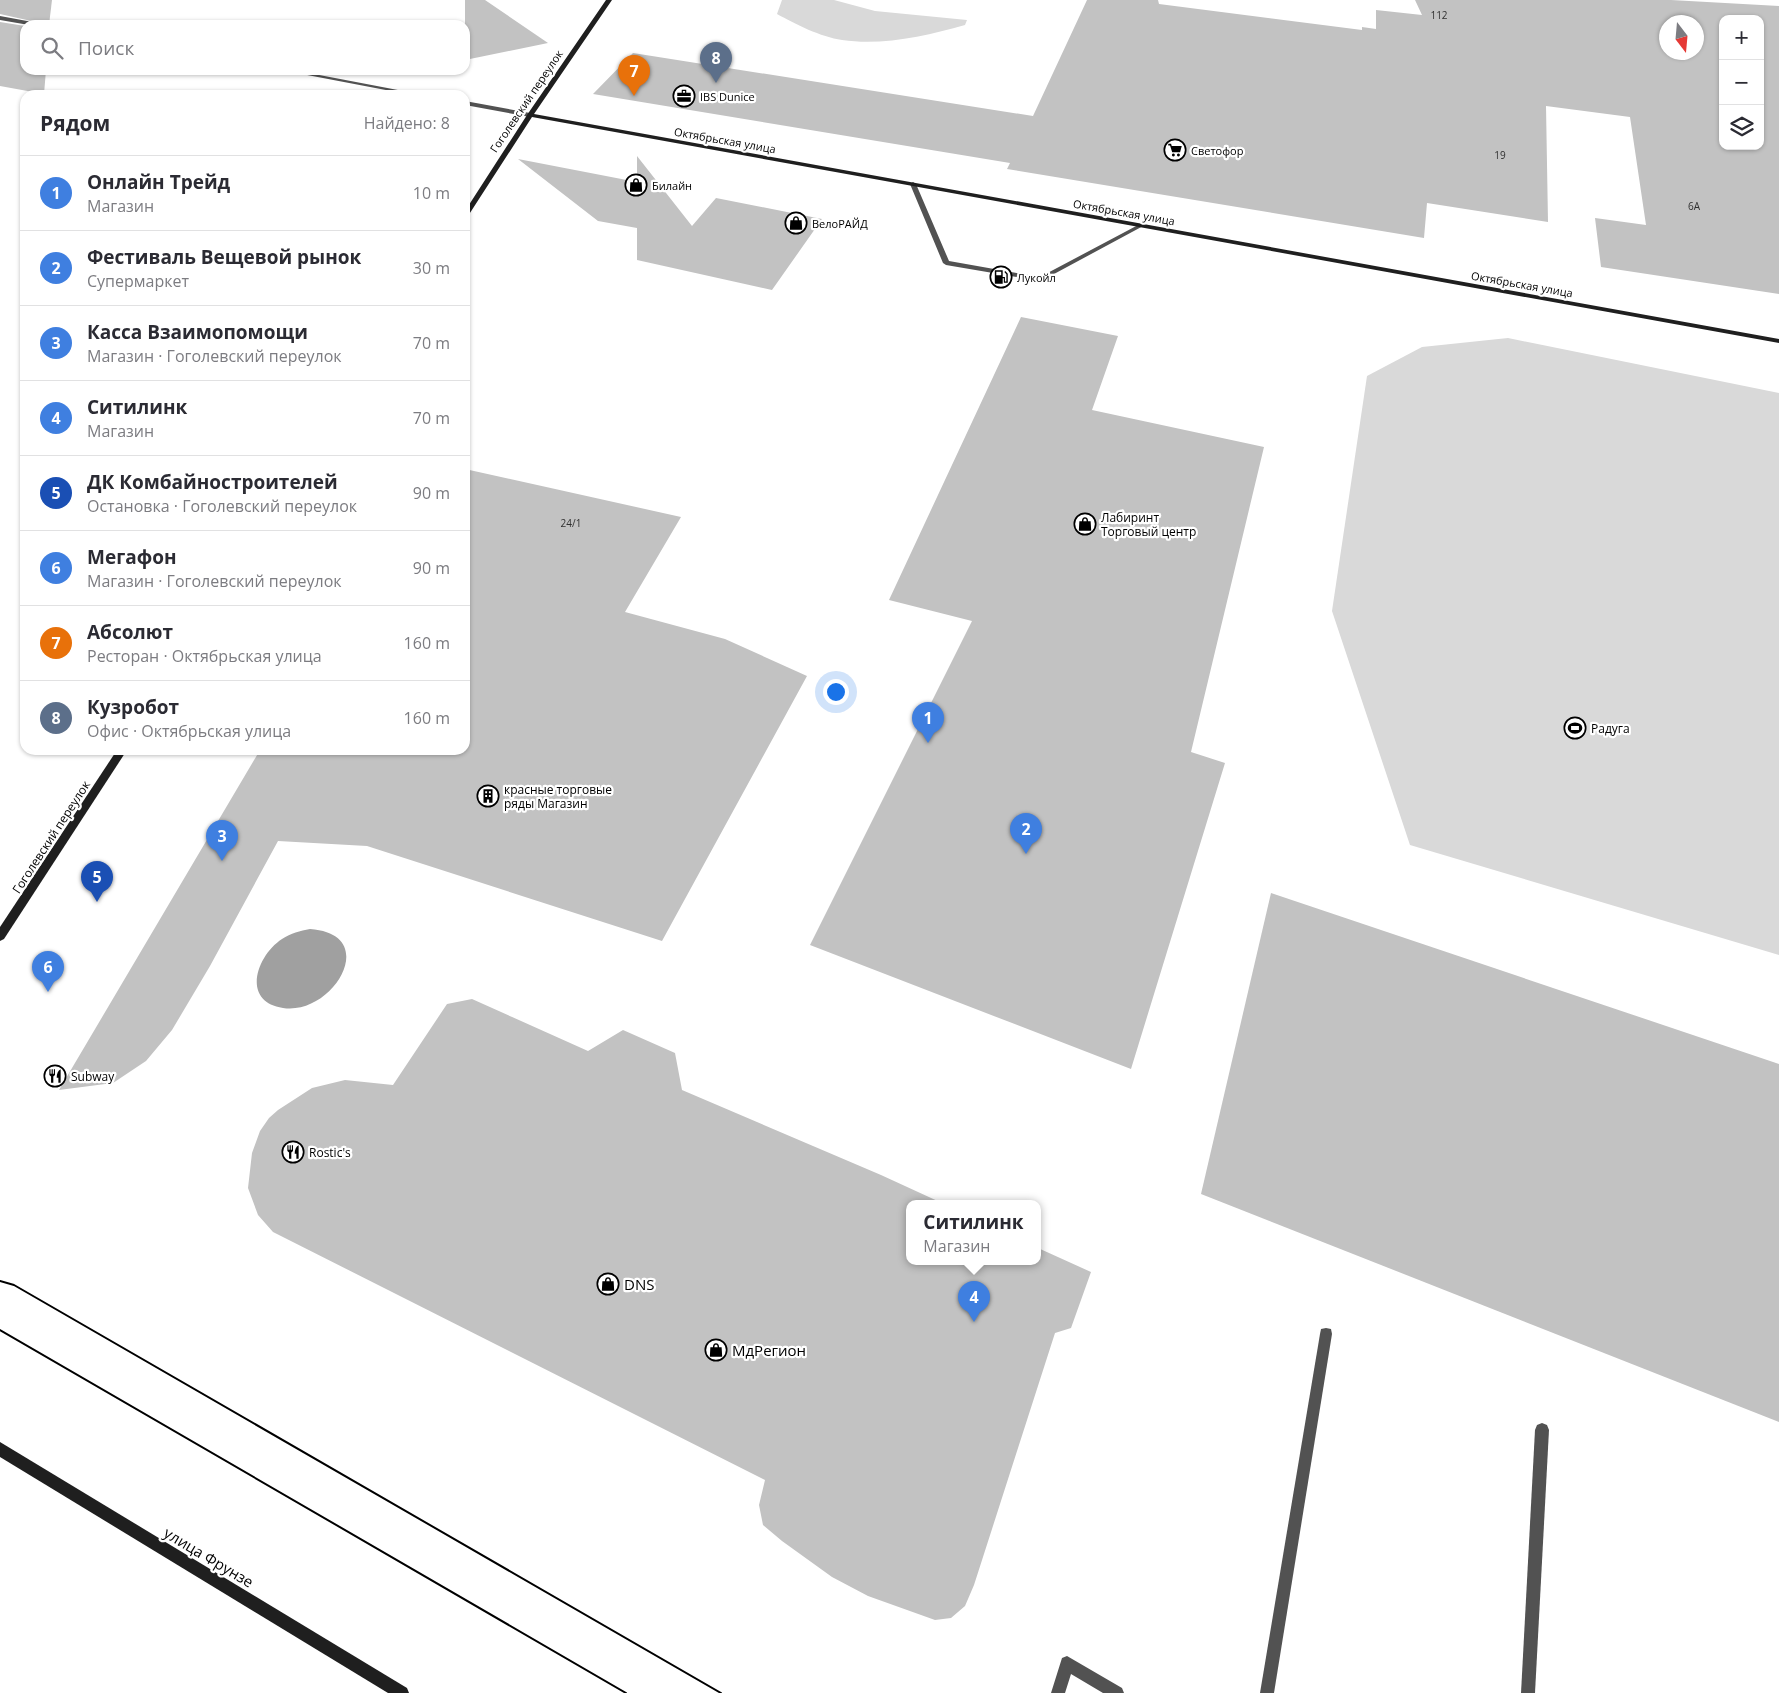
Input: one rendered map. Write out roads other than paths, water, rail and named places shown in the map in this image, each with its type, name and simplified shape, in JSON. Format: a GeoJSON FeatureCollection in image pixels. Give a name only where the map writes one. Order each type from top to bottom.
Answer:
{"type":"FeatureCollection","features":[{"type":"Feature","properties":{"kind":"street","name":"Гоголевский переулок"},"geometry":{"type":"LineString","coordinates":[[470,208],[530,115],[609,0]]}},
{"type":"Feature","properties":{"kind":"street"},"geometry":{"type":"LineString","coordinates":[[0,18],[20,22]]}},
{"type":"Feature","properties":{"kind":"street"},"geometry":{"type":"LineString","coordinates":[[311,75],[394,90]]}},
{"type":"Feature","properties":{"kind":"street","name":"Октябрьская улица"},"geometry":{"type":"LineString","coordinates":[[470,104],[1779,341]]}},
{"type":"Feature","properties":{"kind":"street"},"geometry":{"type":"LineString","coordinates":[[913,184],[946,262],[1041,279],[1142,225]]}},
{"type":"Feature","properties":{"kind":"street","name":"Гоголевский переулок"},"geometry":{"type":"LineString","coordinates":[[0,936],[119,755]]}},
{"type":"Feature","properties":{"kind":"street"},"geometry":{"type":"LineString","coordinates":[[1267,1693],[1326,1334]]}},
{"type":"Feature","properties":{"kind":"street"},"geometry":{"type":"LineString","coordinates":[[1528,1693],[1542,1430]]}},
{"type":"Feature","properties":{"kind":"street","name":"улица Фрунзе"},"geometry":{"type":"LineString","coordinates":[[0,1449],[402,1693]]}},
{"type":"Feature","properties":{"kind":"street"},"geometry":{"type":"LineString","coordinates":[[1058,1693],[1067,1663],[1117,1693]]}},
{"type":"Feature","properties":{"kind":"tram line"},"geometry":{"type":"LineString","coordinates":[[0,1281],[14,1285],[721,1693]]}},
{"type":"Feature","properties":{"kind":"tram line"},"geometry":{"type":"LineString","coordinates":[[0,1330],[626,1693]]}},
{"type":"Feature","properties":{"kind":"place","name":"Кузробот"},"geometry":{"type":"Point","coordinates":[716,83]}},
{"type":"Feature","properties":{"kind":"place","name":"Абсолют"},"geometry":{"type":"Point","coordinates":[634,96]}},
{"type":"Feature","properties":{"kind":"place","name":"IBS Dunice"},"geometry":{"type":"Point","coordinates":[684,96]}},
{"type":"Feature","properties":{"kind":"place","name":"Светофор"},"geometry":{"type":"Point","coordinates":[1175,150]}},
{"type":"Feature","properties":{"kind":"place","name":"Билайн"},"geometry":{"type":"Point","coordinates":[636,185]}},
{"type":"Feature","properties":{"kind":"place","name":"ВелоРАЙД"},"geometry":{"type":"Point","coordinates":[796,223]}},
{"type":"Feature","properties":{"kind":"place","name":"Лукойл"},"geometry":{"type":"Point","coordinates":[1001,277]}},
{"type":"Feature","properties":{"kind":"place","name":"Лабиринт Торговый центр"},"geometry":{"type":"Point","coordinates":[1085,524]}},
{"type":"Feature","properties":{"kind":"place","name":"Радуга"},"geometry":{"type":"Point","coordinates":[1575,728]}},
{"type":"Feature","properties":{"kind":"place","name":"Онлайн Трейд"},"geometry":{"type":"Point","coordinates":[928,743]}},
{"type":"Feature","properties":{"kind":"place","name":"красные торговые ряды Магазин"},"geometry":{"type":"Point","coordinates":[488,796]}},
{"type":"Feature","properties":{"kind":"place","name":"Фестиваль Вещевой рынок"},"geometry":{"type":"Point","coordinates":[1026,854]}},
{"type":"Feature","properties":{"kind":"place","name":"Касса Взаимопомощи"},"geometry":{"type":"Point","coordinates":[222,861]}},
{"type":"Feature","properties":{"kind":"place","name":"ДК Комбайностроителей"},"geometry":{"type":"Point","coordinates":[97,902]}},
{"type":"Feature","properties":{"kind":"place","name":"Мегафон"},"geometry":{"type":"Point","coordinates":[48,992]}},
{"type":"Feature","properties":{"kind":"place","name":"Subway"},"geometry":{"type":"Point","coordinates":[55,1076]}},
{"type":"Feature","properties":{"kind":"place","name":"Rostic's"},"geometry":{"type":"Point","coordinates":[293,1152]}},
{"type":"Feature","properties":{"kind":"place","name":"DNS"},"geometry":{"type":"Point","coordinates":[608,1284]}},
{"type":"Feature","properties":{"kind":"place","name":"Ситилинк"},"geometry":{"type":"Point","coordinates":[974,1322]}},
{"type":"Feature","properties":{"kind":"place","name":"МдРегион"},"geometry":{"type":"Point","coordinates":[716,1350]}}]}
